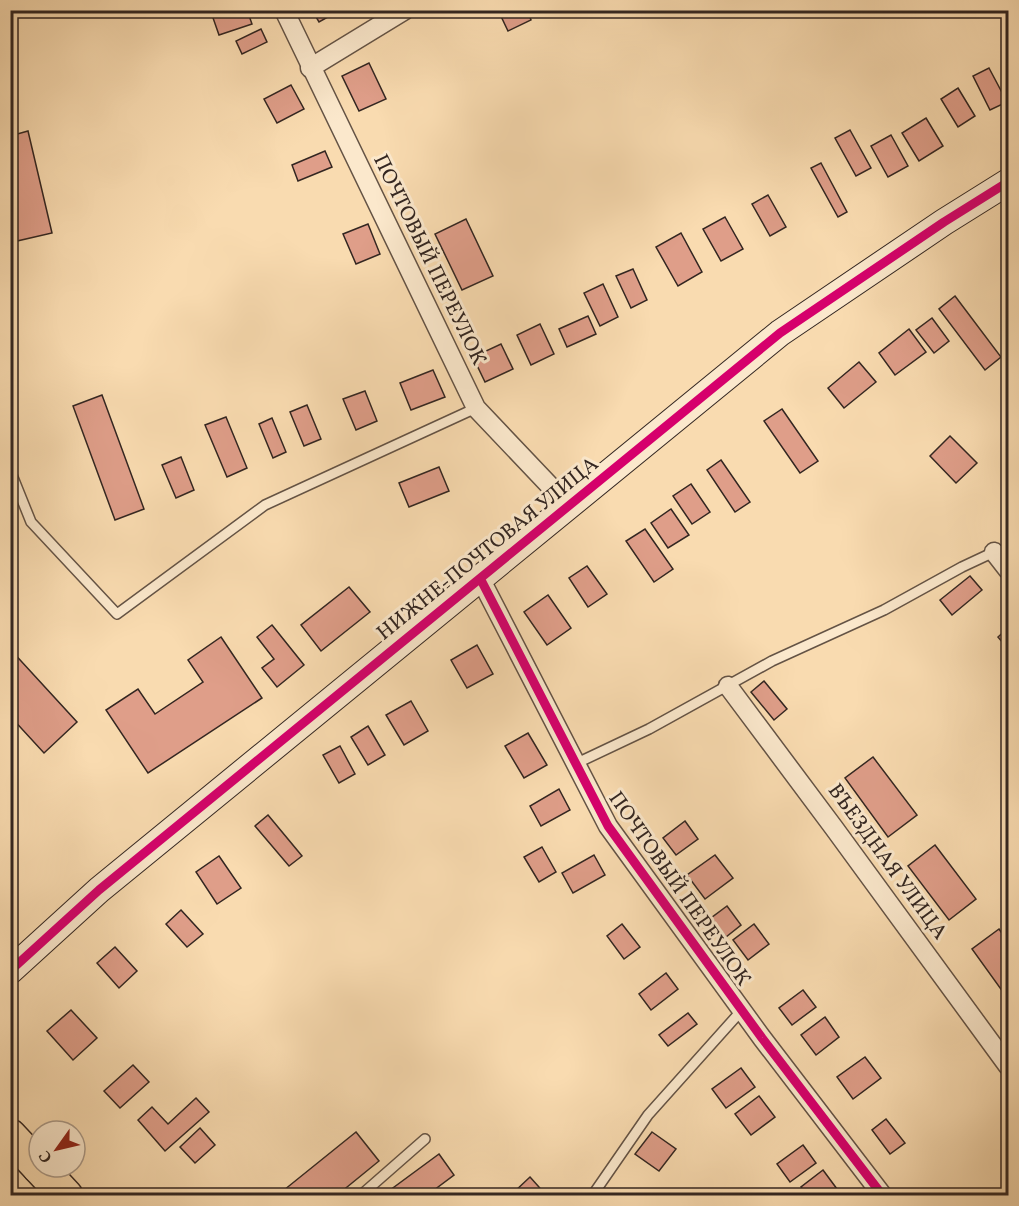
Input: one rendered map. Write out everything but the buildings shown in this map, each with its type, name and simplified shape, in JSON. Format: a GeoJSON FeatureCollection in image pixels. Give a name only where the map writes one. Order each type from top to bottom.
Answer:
{"type":"FeatureCollection","features":[{"type":"Feature","properties":{"kind":"highway"},"geometry":{"type":"LineString","coordinates":[[10,1136],[27,1154]]}},
{"type":"Feature","properties":{"kind":"highway"},"geometry":{"type":"LineString","coordinates":[[50,1179],[66,1196]]}},
{"type":"Feature","properties":{"kind":"street","name":"ПОЧТОВЫЙ ПЕРЕУЛОК"},"geometry":{"type":"LineString","coordinates":[[284,10],[476,408],[569,506]]}},
{"type":"Feature","properties":{"kind":"street"},"geometry":{"type":"LineString","coordinates":[[310,68],[405,10]]}},
{"type":"Feature","properties":{"kind":"street","name":"НИЖНЕ-ПОЧТОВАЯ УЛИЦА"},"geometry":{"type":"LineString","coordinates":[[10,971],[99,890],[481,580],[780,333],[944,222],[1008,182]]}},
{"type":"Feature","properties":{"kind":"street"},"geometry":{"type":"LineString","coordinates":[[994,552],[1008,570]]}},
{"type":"Feature","properties":{"kind":"street","name":"ПОЧТОВЫЙ ПЕРЕУЛОК"},"geometry":{"type":"LineString","coordinates":[[481,580],[608,826],[742,1010],[883,1196]]}},
{"type":"Feature","properties":{"kind":"street","name":"ВЪЕЗДНАЯ УЛИЦА"},"geometry":{"type":"LineString","coordinates":[[728,686],[1008,1066]]}},
{"type":"Feature","properties":{"kind":"lane"},"geometry":{"type":"LineString","coordinates":[[10,470],[31,522],[117,614],[265,505],[476,408]]}},
{"type":"Feature","properties":{"kind":"lane"},"geometry":{"type":"LineString","coordinates":[[575,764],[649,729],[772,661],[884,610],[994,552]]}},
{"type":"Feature","properties":{"kind":"lane"},"geometry":{"type":"LineString","coordinates":[[592,1196],[648,1115],[742,1010]]}},
{"type":"Feature","properties":{"kind":"lane"},"geometry":{"type":"LineString","coordinates":[[360,1196],[425,1139]]}},
{"type":"Feature","properties":{"kind":"cycle path"},"geometry":{"type":"LineString","coordinates":[[10,971],[99,890],[780,333],[944,222],[1008,182]]}},
{"type":"Feature","properties":{"kind":"cycle path"},"geometry":{"type":"LineString","coordinates":[[481,580],[608,826],[762,1038],[883,1196]]}}]}
